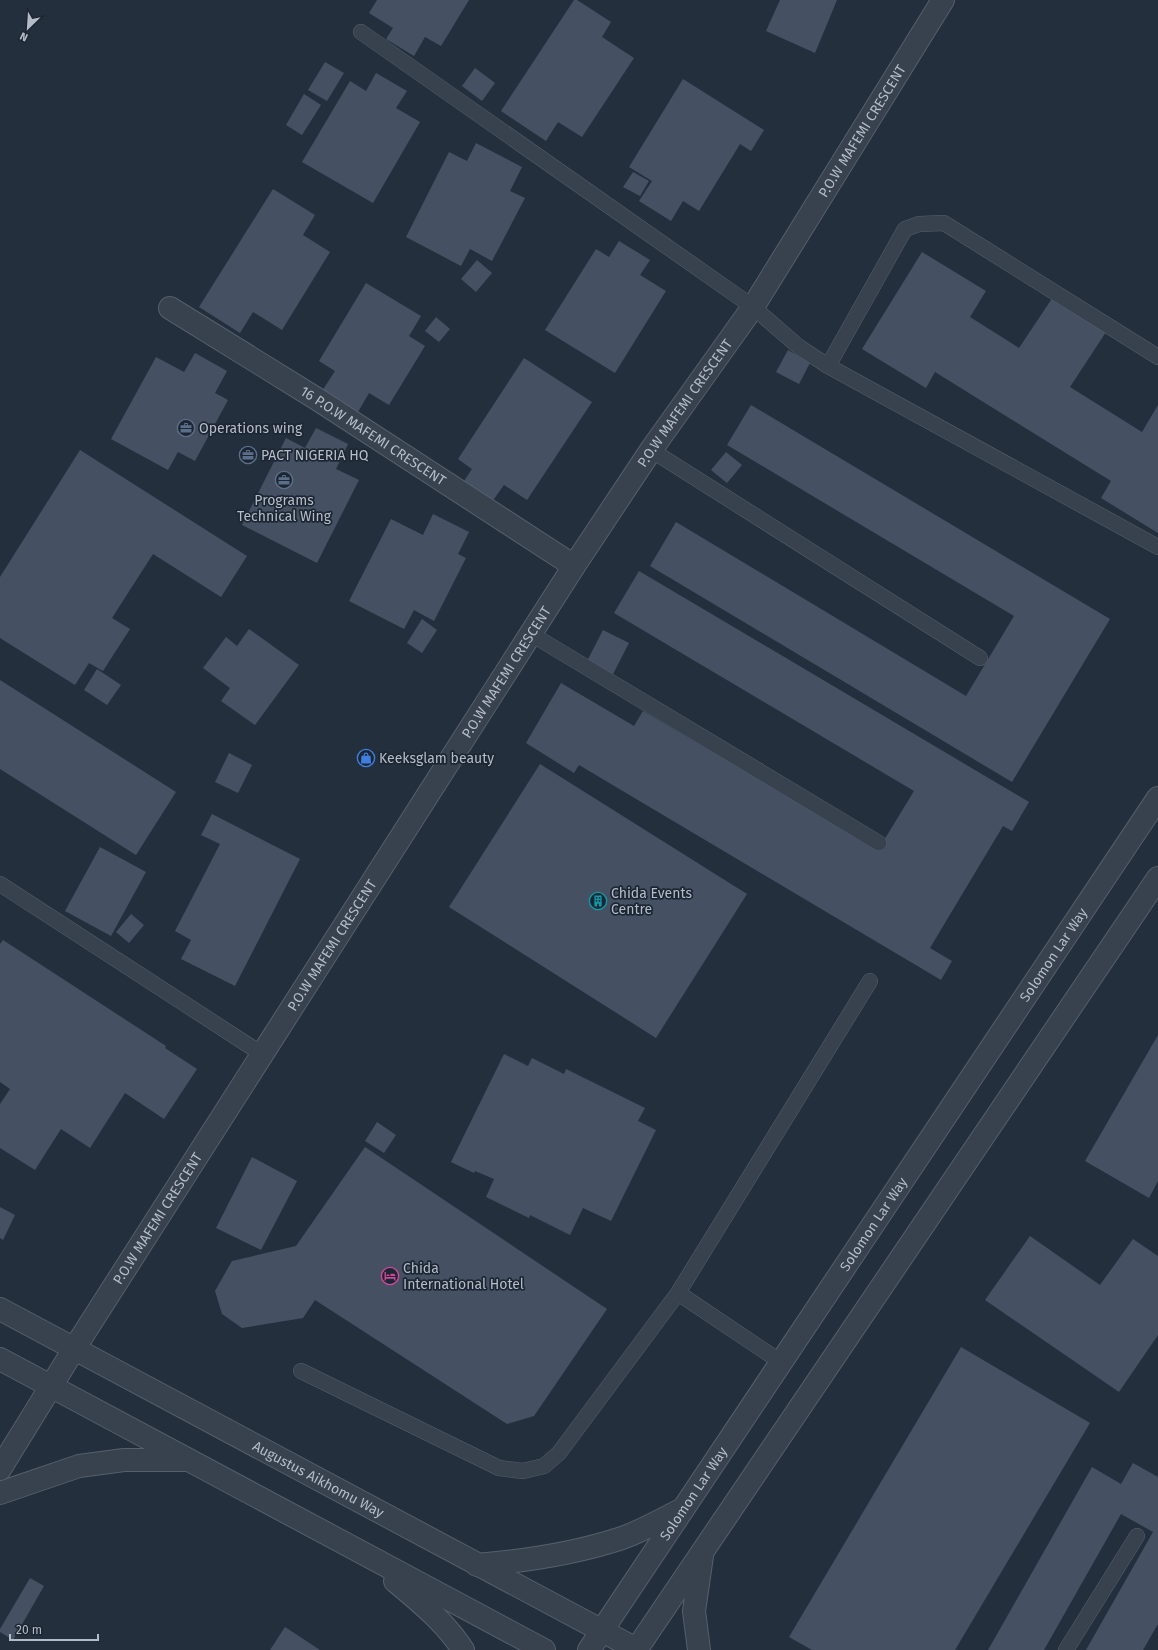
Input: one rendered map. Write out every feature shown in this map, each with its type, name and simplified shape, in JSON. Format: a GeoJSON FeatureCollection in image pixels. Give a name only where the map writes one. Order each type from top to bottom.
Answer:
{"type":"FeatureCollection","features":[{"type":"Feature","properties":{"kind":"street","name":"P.O.W MAFEMI CRESCENT"},"geometry":{"type":"LineString","coordinates":[[0,1469],[52,1387],[74,1349],[574,566],[651,450],[753,307],[940,1]]}},
{"type":"Feature","properties":{"kind":"street","name":"16 P.O.W MAFEMI CRESCENT"},"geometry":{"type":"LineString","coordinates":[[170,308],[317,399],[574,566]]}},
{"type":"Feature","properties":{"kind":"street","name":"Solomon Lar Way"},"geometry":{"type":"LineString","coordinates":[[589,1650],[1158,798]]}},
{"type":"Feature","properties":{"kind":"street"},"geometry":{"type":"LineString","coordinates":[[637,1650],[1158,878]]}},
{"type":"Feature","properties":{"kind":"street","name":"Augustus Aikhomu Way"},"geometry":{"type":"LineString","coordinates":[[0,1309],[637,1650]]}},
{"type":"Feature","properties":{"kind":"street"},"geometry":{"type":"LineString","coordinates":[[0,1359],[544,1650]]}},
{"type":"Feature","properties":{"kind":"street"},"geometry":{"type":"LineString","coordinates":[[0,1492],[79,1466],[124,1460],[189,1460]]}},
{"type":"Feature","properties":{"kind":"street"},"geometry":{"type":"LineString","coordinates":[[477,1565],[514,1562],[558,1555],[620,1539],[683,1509]]}},
{"type":"Feature","properties":{"kind":"street"},"geometry":{"type":"LineString","coordinates":[[699,1650],[694,1611],[704,1550]]}},
{"type":"Feature","properties":{"kind":"street"},"geometry":{"type":"LineString","coordinates":[[358,1551],[413,1596],[454,1636],[463,1650]]}},
{"type":"Feature","properties":{"kind":"lane"},"geometry":{"type":"LineString","coordinates":[[361,32],[753,307],[799,347],[828,366],[1158,546]]}},
{"type":"Feature","properties":{"kind":"lane"},"geometry":{"type":"LineString","coordinates":[[828,366],[905,228],[919,224],[944,223],[1158,357]]}},
{"type":"Feature","properties":{"kind":"lane"},"geometry":{"type":"LineString","coordinates":[[651,450],[980,658]]}},
{"type":"Feature","properties":{"kind":"lane"},"geometry":{"type":"LineString","coordinates":[[530,634],[879,843]]}},
{"type":"Feature","properties":{"kind":"lane"},"geometry":{"type":"LineString","coordinates":[[0,884],[262,1054]]}},
{"type":"Feature","properties":{"kind":"lane"},"geometry":{"type":"LineString","coordinates":[[301,1371],[499,1468],[524,1471],[544,1466],[558,1453],[678,1293],[870,981]]}},
{"type":"Feature","properties":{"kind":"lane"},"geometry":{"type":"LineString","coordinates":[[678,1293],[781,1362]]}},
{"type":"Feature","properties":{"kind":"lane"},"geometry":{"type":"LineString","coordinates":[[1066,1650],[1138,1536]]}},
{"type":"Feature","properties":{"kind":"building"},"geometry":{"type":"Polygon","coordinates":[[[377,0],[469,0],[441,46],[425,37],[414,56],[386,39],[393,28],[369,13],[377,0]]]}},
{"type":"Feature","properties":{"kind":"building"},"geometry":{"type":"Polygon","coordinates":[[[574,0],[577,0],[611,22],[602,37],[634,58],[582,137],[558,122],[546,141],[501,111],[574,0]]]}},
{"type":"Feature","properties":{"kind":"building"},"geometry":{"type":"Polygon","coordinates":[[[780,0],[837,0],[815,53],[766,31],[780,0]]]}},
{"type":"Feature","properties":{"kind":"building"},"geometry":{"type":"Polygon","coordinates":[[[325,62],[344,73],[327,101],[308,90],[325,62]]]}},
{"type":"Feature","properties":{"kind":"building"},"geometry":{"type":"Polygon","coordinates":[[[475,68],[495,83],[482,101],[462,86],[475,68]]]}},
{"type":"Feature","properties":{"kind":"building"},"geometry":{"type":"Polygon","coordinates":[[[376,73],[407,91],[396,108],[420,122],[373,203],[302,162],[350,81],[366,91],[376,73]]]}},
{"type":"Feature","properties":{"kind":"building"},"geometry":{"type":"Polygon","coordinates":[[[683,79],[764,130],[751,151],[740,144],[699,211],[683,201],[671,221],[639,201],[652,181],[629,167],[683,79]]]}},
{"type":"Feature","properties":{"kind":"building"},"geometry":{"type":"Polygon","coordinates":[[[304,94],[321,105],[302,135],[286,125],[304,94]]]}},
{"type":"Feature","properties":{"kind":"building"},"geometry":{"type":"Polygon","coordinates":[[[476,143],[522,167],[510,191],[525,198],[492,261],[470,249],[461,266],[406,237],[449,152],[467,161],[476,143]]]}},
{"type":"Feature","properties":{"kind":"building"},"geometry":{"type":"Polygon","coordinates":[[[633,172],[649,181],[640,196],[623,187],[633,172]]]}},
{"type":"Feature","properties":{"kind":"building"},"geometry":{"type":"Polygon","coordinates":[[[273,189],[315,215],[303,235],[330,252],[282,330],[253,312],[240,333],[199,307],[273,189]]]}},
{"type":"Feature","properties":{"kind":"building"},"geometry":{"type":"Polygon","coordinates":[[[619,241],[650,260],[640,275],[666,291],[615,373],[545,330],[596,249],[609,257],[619,241]]]}},
{"type":"Feature","properties":{"kind":"building"},"geometry":{"type":"Polygon","coordinates":[[[922,252],[986,291],[970,317],[1019,348],[1053,297],[1106,332],[1070,387],[1142,432],[1158,405],[1158,533],[1101,498],[1111,481],[935,372],[926,388],[862,349],[922,252]]]}},
{"type":"Feature","properties":{"kind":"building"},"geometry":{"type":"Polygon","coordinates":[[[477,260],[492,273],[476,292],[461,279],[477,260]]]}},
{"type":"Feature","properties":{"kind":"building"},"geometry":{"type":"Polygon","coordinates":[[[366,283],[421,316],[409,336],[425,346],[389,405],[369,393],[358,412],[322,391],[335,371],[319,361],[366,283]]]}},
{"type":"Feature","properties":{"kind":"building"},"geometry":{"type":"Polygon","coordinates":[[[436,317],[450,329],[439,342],[425,331],[436,317]]]}},
{"type":"Feature","properties":{"kind":"building"},"geometry":{"type":"Polygon","coordinates":[[[788,350],[810,363],[799,384],[776,372],[788,350]]]}},
{"type":"Feature","properties":{"kind":"building"},"geometry":{"type":"Polygon","coordinates":[[[195,353],[227,371],[215,393],[228,400],[195,461],[178,452],[168,470],[111,439],[156,357],[184,372],[195,353]]]}},
{"type":"Feature","properties":{"kind":"building"},"geometry":{"type":"Polygon","coordinates":[[[524,358],[592,402],[527,500],[504,485],[489,506],[460,487],[472,469],[458,459],[524,358]]]}},
{"type":"Feature","properties":{"kind":"building"},"geometry":{"type":"Polygon","coordinates":[[[751,405],[1110,619],[1012,782],[650,566],[676,522],[966,696],[1014,616],[727,445],[751,405]]]}},
{"type":"Feature","properties":{"kind":"building"},"geometry":{"type":"Polygon","coordinates":[[[316,428],[348,444],[336,469],[359,480],[317,563],[242,525],[286,438],[305,448],[316,428]]]}},
{"type":"Feature","properties":{"kind":"building"},"geometry":{"type":"Polygon","coordinates":[[[80,450],[247,556],[221,597],[153,554],[112,618],[130,629],[103,671],[89,663],[75,685],[0,638],[0,577],[80,450]]]}},
{"type":"Feature","properties":{"kind":"building"},"geometry":{"type":"Polygon","coordinates":[[[726,452],[742,465],[727,483],[711,470],[726,452]]]}},
{"type":"Feature","properties":{"kind":"building"},"geometry":{"type":"Polygon","coordinates":[[[433,514],[469,532],[458,554],[466,558],[434,621],[414,610],[404,629],[349,601],[391,519],[423,535],[433,514]]]}},
{"type":"Feature","properties":{"kind":"building"},"geometry":{"type":"Polygon","coordinates":[[[639,571],[1029,802],[1012,831],[1003,826],[930,948],[952,961],[941,980],[579,765],[574,773],[526,743],[561,683],[634,726],[643,711],[878,850],[914,791],[614,613],[639,571]]]}},
{"type":"Feature","properties":{"kind":"building"},"geometry":{"type":"Polygon","coordinates":[[[422,619],[437,630],[422,653],[407,643],[422,619]]]}},
{"type":"Feature","properties":{"kind":"building"},"geometry":{"type":"Polygon","coordinates":[[[249,629],[299,665],[255,725],[221,701],[230,688],[203,668],[226,637],[237,646],[249,629]]]}},
{"type":"Feature","properties":{"kind":"building"},"geometry":{"type":"Polygon","coordinates":[[[603,630],[629,643],[612,676],[586,663],[603,630]]]}},
{"type":"Feature","properties":{"kind":"building"},"geometry":{"type":"Polygon","coordinates":[[[97,669],[121,685],[107,705],[84,690],[97,669]]]}},
{"type":"Feature","properties":{"kind":"building"},"geometry":{"type":"Polygon","coordinates":[[[0,680],[176,792],[136,855],[0,769],[0,680]]]}},
{"type":"Feature","properties":{"kind":"building"},"geometry":{"type":"Polygon","coordinates":[[[229,753],[252,765],[238,793],[215,782],[229,753]]]}},
{"type":"Feature","properties":{"kind":"building","name":"Chida Events Centre"},"geometry":{"type":"Polygon","coordinates":[[[540,764],[747,894],[656,1038],[449,907],[540,764]]]}},
{"type":"Feature","properties":{"kind":"building"},"geometry":{"type":"Polygon","coordinates":[[[212,814],[300,859],[235,986],[181,959],[191,940],[175,931],[220,844],[201,835],[212,814]]]}},
{"type":"Feature","properties":{"kind":"building"},"geometry":{"type":"Polygon","coordinates":[[[100,847],[146,872],[111,936],[65,911],[100,847]]]}},
{"type":"Feature","properties":{"kind":"building"},"geometry":{"type":"Polygon","coordinates":[[[131,914],[144,925],[129,943],[116,932],[131,914]]]}},
{"type":"Feature","properties":{"kind":"building"},"geometry":{"type":"Polygon","coordinates":[[[3,940],[166,1046],[165,1048],[197,1069],[164,1119],[125,1093],[90,1148],[61,1129],[35,1170],[0,1148],[0,1104],[10,1089],[0,1082],[0,944],[3,940]]]}},
{"type":"Feature","properties":{"kind":"building"},"geometry":{"type":"Polygon","coordinates":[[[1158,1035],[1158,1181],[1149,1198],[1085,1161],[1158,1035]]]}},
{"type":"Feature","properties":{"kind":"building"},"geometry":{"type":"Polygon","coordinates":[[[504,1054],[528,1066],[532,1058],[564,1074],[566,1069],[645,1108],[638,1121],[656,1130],[611,1221],[583,1208],[570,1235],[530,1215],[529,1218],[486,1197],[494,1179],[475,1171],[474,1173],[451,1162],[504,1054]]]}},
{"type":"Feature","properties":{"kind":"building"},"geometry":{"type":"Polygon","coordinates":[[[377,1122],[396,1135],[384,1153],[365,1141],[377,1122]]]}},
{"type":"Feature","properties":{"kind":"building","name":"Chida International Hotel"},"geometry":{"type":"Polygon","coordinates":[[[365,1147],[607,1309],[534,1416],[507,1424],[315,1300],[303,1318],[242,1328],[222,1314],[215,1291],[232,1261],[296,1246],[365,1147]]]}},
{"type":"Feature","properties":{"kind":"building"},"geometry":{"type":"Polygon","coordinates":[[[252,1157],[297,1181],[261,1250],[216,1228],[252,1157]]]}},
{"type":"Feature","properties":{"kind":"building"},"geometry":{"type":"Polygon","coordinates":[[[0,1207],[15,1215],[3,1240],[0,1238],[0,1207]]]}},
{"type":"Feature","properties":{"kind":"building"},"geometry":{"type":"Polygon","coordinates":[[[1030,1236],[1100,1285],[1133,1239],[1158,1256],[1158,1335],[1119,1392],[985,1300],[1030,1236]]]}},
{"type":"Feature","properties":{"kind":"building"},"geometry":{"type":"Polygon","coordinates":[[[961,1347],[1090,1423],[955,1650],[812,1650],[789,1637],[961,1347]]]}},
{"type":"Feature","properties":{"kind":"building"},"geometry":{"type":"Polygon","coordinates":[[[1133,1463],[1158,1477],[1158,1624],[1143,1650],[1086,1650],[1153,1532],[1121,1514],[1044,1650],[988,1650],[1092,1467],[1121,1484],[1133,1463]]]}},
{"type":"Feature","properties":{"kind":"building"},"geometry":{"type":"Polygon","coordinates":[[[30,1578],[44,1586],[13,1640],[0,1632],[0,1629],[30,1578]]]}},
{"type":"Feature","properties":{"kind":"building"},"geometry":{"type":"Polygon","coordinates":[[[285,1627],[320,1650],[270,1650],[285,1627]]]}},
{"type":"Feature","properties":{"kind":"place","name":"Operations wing"},"geometry":{"type":"Point","coordinates":[186,428]}},
{"type":"Feature","properties":{"kind":"place","name":"PACT NIGERIA HQ"},"geometry":{"type":"Point","coordinates":[248,455]}},
{"type":"Feature","properties":{"kind":"place","name":"Programs Technical Wing"},"geometry":{"type":"Point","coordinates":[284,480]}},
{"type":"Feature","properties":{"kind":"place","name":"Keeksglam beauty"},"geometry":{"type":"Point","coordinates":[366,758]}},
{"type":"Feature","properties":{"kind":"place","name":"Chida Events Centre"},"geometry":{"type":"Point","coordinates":[598,901]}},
{"type":"Feature","properties":{"kind":"place","name":"Chida International Hotel"},"geometry":{"type":"Point","coordinates":[390,1276]}}]}
